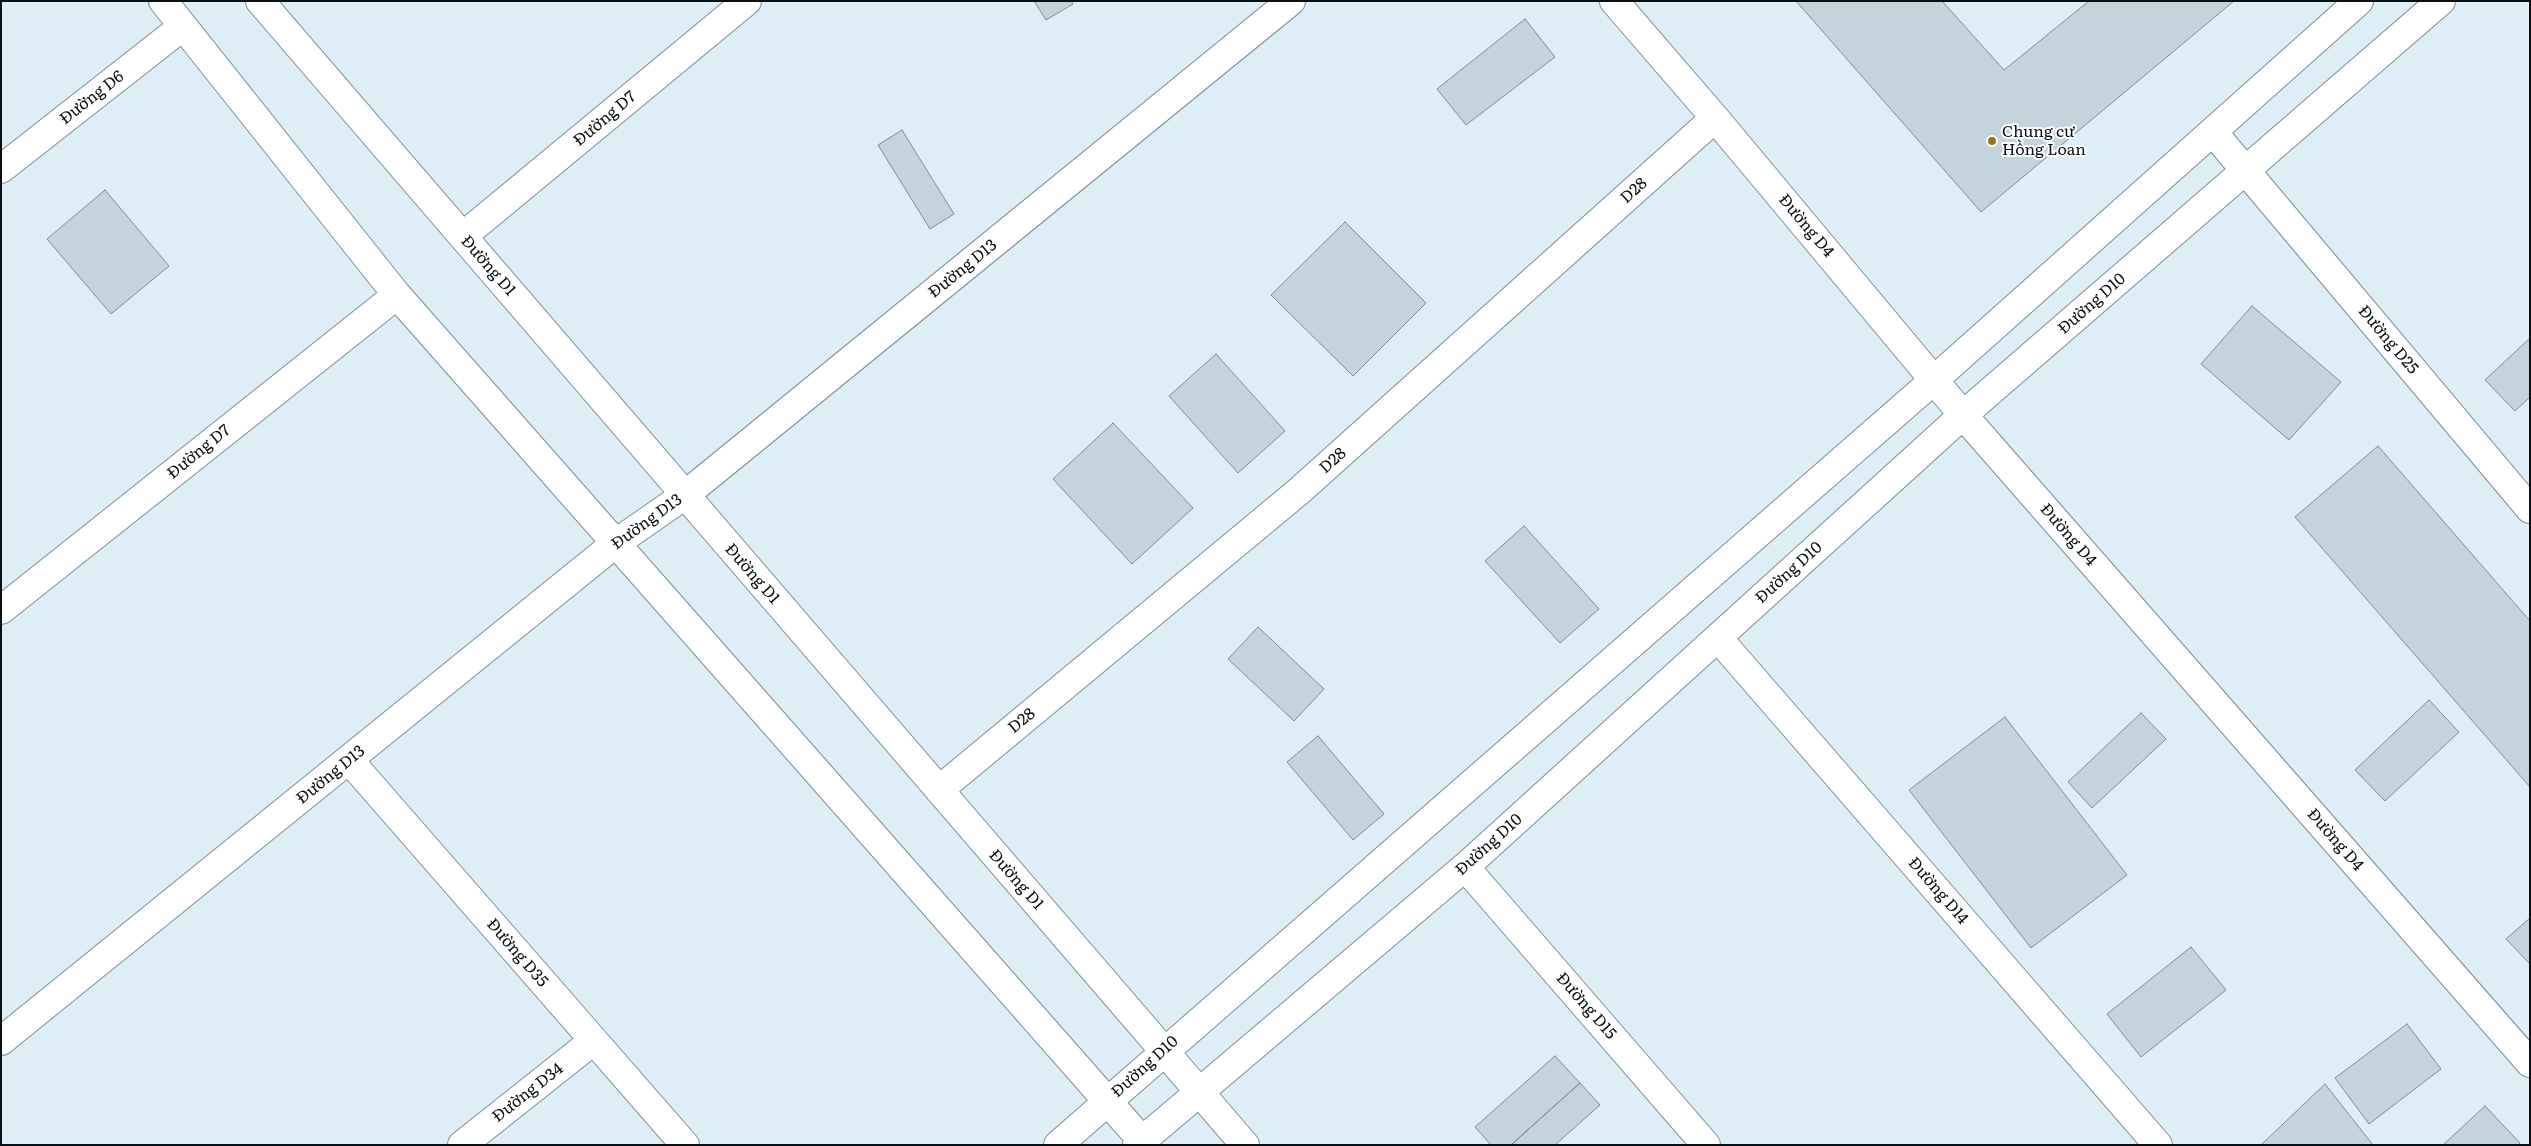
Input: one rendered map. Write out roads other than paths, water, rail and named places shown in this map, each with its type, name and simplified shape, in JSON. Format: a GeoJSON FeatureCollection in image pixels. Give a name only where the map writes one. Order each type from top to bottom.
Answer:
{"type":"FeatureCollection","features":[{"type":"Feature","properties":{"kind":"street"},"geometry":{"type":"LineString","coordinates":[[163,1],[397,294],[1108,1100],[1142,1143]]}},
{"type":"Feature","properties":{"kind":"street","name":"Đường D1"},"geometry":{"type":"LineString","coordinates":[[260,1],[938,790],[1246,1145]]}},
{"type":"Feature","properties":{"kind":"street","name":"Đường D7"},"geometry":{"type":"LineString","coordinates":[[463,236],[747,1]]}},
{"type":"Feature","properties":{"kind":"street","name":"Đường D13"},"geometry":{"type":"LineString","coordinates":[[1,1041],[616,543],[684,495],[1291,1]]}},
{"type":"Feature","properties":{"kind":"street","name":"Đường D4"},"geometry":{"type":"LineString","coordinates":[[1614,1],[1715,118],[1963,415],[2530,1063]]}},
{"type":"Feature","properties":{"kind":"street","name":"Đường D10"},"geometry":{"type":"LineString","coordinates":[[1058,1145],[1163,1051],[1934,380],[2359,1]]}},
{"type":"Feature","properties":{"kind":"street","name":"Đường D10"},"geometry":{"type":"LineString","coordinates":[[1142,1143],[1199,1092],[1465,867],[1963,415],[2441,1]]}},
{"type":"Feature","properties":{"kind":"street","name":"Đường D6"},"geometry":{"type":"LineString","coordinates":[[1,169],[182,27]]}},
{"type":"Feature","properties":{"kind":"street","name":"D28"},"geometry":{"type":"LineString","coordinates":[[938,790],[1298,492],[1715,118]]}},
{"type":"Feature","properties":{"kind":"street","name":"Đường D25"},"geometry":{"type":"LineString","coordinates":[[2213,132],[2530,509]]}},
{"type":"Feature","properties":{"kind":"street","name":"Đường D7"},"geometry":{"type":"LineString","coordinates":[[1,610],[397,294]]}},
{"type":"Feature","properties":{"kind":"street","name":"Đường D14"},"geometry":{"type":"LineString","coordinates":[[1718,638],[2158,1145]]}},
{"type":"Feature","properties":{"kind":"street","name":"Đường D35"},"geometry":{"type":"LineString","coordinates":[[349,760],[685,1145]]}},
{"type":"Feature","properties":{"kind":"street","name":"Đường D15"},"geometry":{"type":"LineString","coordinates":[[1465,867],[1706,1145]]}},
{"type":"Feature","properties":{"kind":"street","name":"Đường D34"},"geometry":{"type":"LineString","coordinates":[[462,1145],[593,1041]]}},
{"type":"Feature","properties":{"kind":"place","name":"Chung cư Hồng Loan"},"geometry":{"type":"Point","coordinates":[1992,141]}}]}
